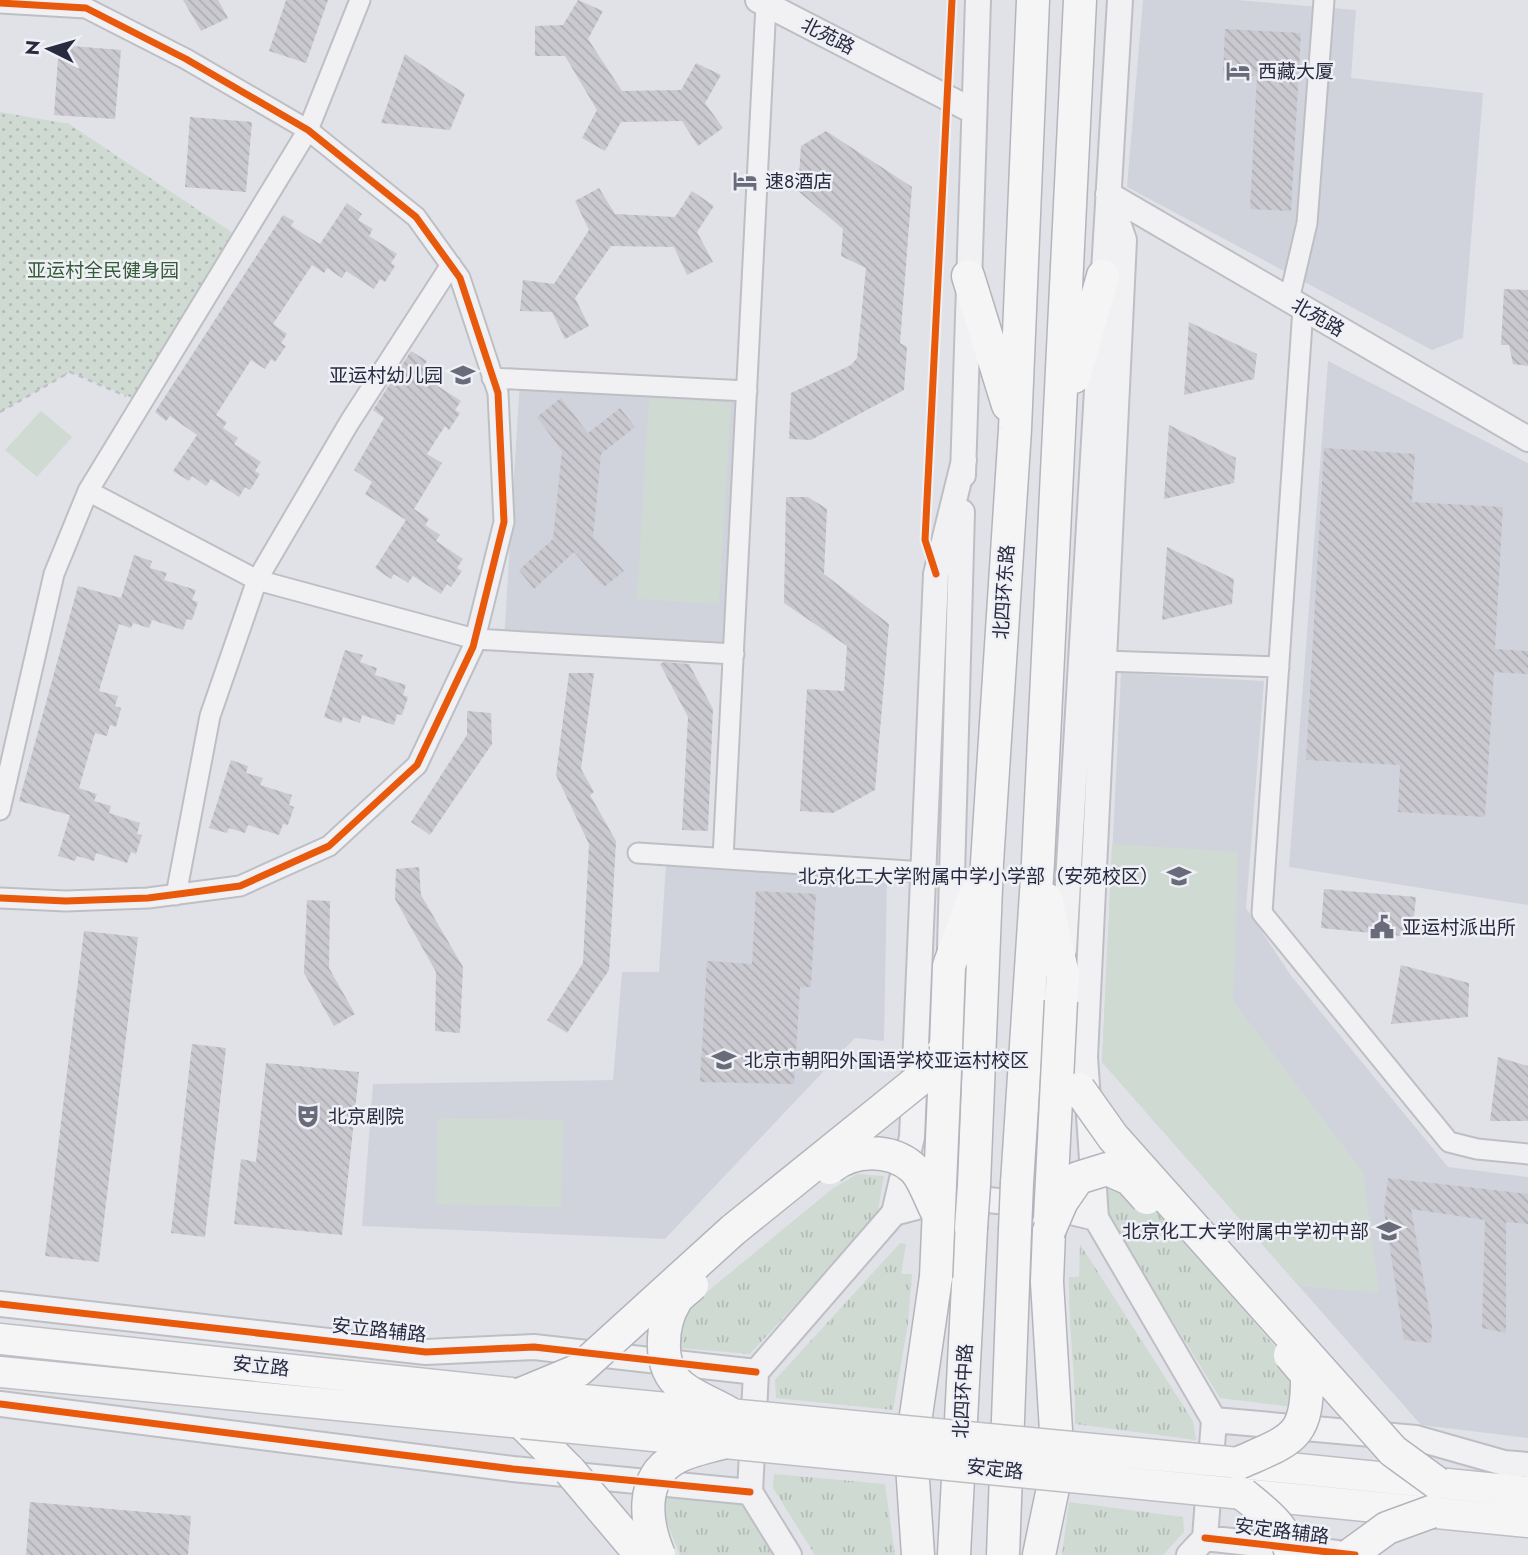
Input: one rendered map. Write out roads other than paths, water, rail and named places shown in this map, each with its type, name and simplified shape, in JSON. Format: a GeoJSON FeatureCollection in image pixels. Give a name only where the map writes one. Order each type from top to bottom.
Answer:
{"type":"FeatureCollection","features":[{"type":"Feature","properties":{"kind":"highway","name":"北四环东路"},"geometry":{"type":"LineString","coordinates":[[974,1185],[987,863],[1015,429],[1033,0]]}},
{"type":"Feature","properties":{"kind":"highway"},"geometry":{"type":"LineString","coordinates":[[1003,1555],[1017,1183],[1038,862],[1080,0]]}},
{"type":"Feature","properties":{"kind":"highway"},"geometry":{"type":"LineString","coordinates":[[968,276],[1015,429]]}},
{"type":"Feature","properties":{"kind":"highway"},"geometry":{"type":"LineString","coordinates":[[1059,426],[1103,276]]}},
{"type":"Feature","properties":{"kind":"highway"},"geometry":{"type":"LineString","coordinates":[[1038,862],[1062,988],[1048,1282],[1058,1464],[1039,1555]]}},
{"type":"Feature","properties":{"kind":"highway"},"geometry":{"type":"LineString","coordinates":[[918,1555],[911,1450],[936,1278],[949,966],[987,863]]}},
{"type":"Feature","properties":{"kind":"highway"},"geometry":{"type":"LineString","coordinates":[[641,1555],[570,1471],[522,1408],[579,1370],[733,1230],[896,1101],[930,1071],[946,1047]]}},
{"type":"Feature","properties":{"kind":"highway"},"geometry":{"type":"LineString","coordinates":[[1059,1047],[1079,1089],[1114,1137],[1434,1497],[1387,1528],[1353,1555]]}},
{"type":"Feature","properties":{"kind":"highway"},"geometry":{"type":"LineString","coordinates":[[659,1555],[649,1523],[648,1495],[657,1470],[727,1427],[680,1385],[666,1365],[663,1338],[677,1298],[837,1163],[868,1152],[891,1157],[914,1168],[937,1212]]}},
{"type":"Feature","properties":{"kind":"highway"},"geometry":{"type":"LineString","coordinates":[[1049,1231],[1062,1201],[1078,1178],[1107,1169],[1130,1179],[1307,1375],[1307,1399],[1302,1425],[1280,1445],[1239,1463]]}},
{"type":"Feature","properties":{"kind":"highway","name":"北四环中路"},"geometry":{"type":"LineString","coordinates":[[954,1555],[974,1185]]}},
{"type":"Feature","properties":{"kind":"highway"},"geometry":{"type":"LineString","coordinates":[[1243,1494],[1271,1516],[1289,1542],[1291,1555]]}},
{"type":"Feature","properties":{"kind":"main road","name":"安立路"},"geometry":{"type":"LineString","coordinates":[[0,1339],[522,1408]]}},
{"type":"Feature","properties":{"kind":"main road","name":"安立路"},"geometry":{"type":"LineString","coordinates":[[0,1372],[463,1401]]}},
{"type":"Feature","properties":{"kind":"main road","name":"安定路"},"geometry":{"type":"LineString","coordinates":[[522,1408],[727,1427],[1239,1463],[1434,1497],[1474,1517],[1528,1522]]}},
{"type":"Feature","properties":{"kind":"main road","name":"安定路"},"geometry":{"type":"LineString","coordinates":[[727,1427],[1243,1494],[1434,1497],[1478,1487],[1528,1492]]}},
{"type":"Feature","properties":{"kind":"street"},"geometry":{"type":"LineString","coordinates":[[0,810],[54,574],[88,491],[308,130],[360,0]]}},
{"type":"Feature","properties":{"kind":"street"},"geometry":{"type":"LineString","coordinates":[[949,966],[978,0]]}},
{"type":"Feature","properties":{"kind":"street"},"geometry":{"type":"LineString","coordinates":[[1062,988],[1120,0]]}},
{"type":"Feature","properties":{"kind":"street"},"geometry":{"type":"LineString","coordinates":[[1324,0],[1307,223],[1296,304],[1279,667],[1262,913],[1449,1142],[1476,1149],[1528,1154]]}},
{"type":"Feature","properties":{"kind":"street"},"geometry":{"type":"LineString","coordinates":[[723,858],[747,391],[762,2]]}},
{"type":"Feature","properties":{"kind":"street","name":"北苑路"},"geometry":{"type":"LineString","coordinates":[[762,2],[973,111]]}},
{"type":"Feature","properties":{"kind":"street"},"geometry":{"type":"LineString","coordinates":[[0,3],[86,8],[186,58],[308,130],[416,217],[460,278],[498,393],[504,522],[475,639],[417,765],[330,846],[240,886],[176,895],[66,901],[0,898]]}},
{"type":"Feature","properties":{"kind":"street"},"geometry":{"type":"LineString","coordinates":[[1108,194],[1124,240],[1085,1057],[1096,1218],[1214,1420],[1197,1546]]}},
{"type":"Feature","properties":{"kind":"street","name":"北苑路"},"geometry":{"type":"LineString","coordinates":[[1108,194],[1528,439]]}},
{"type":"Feature","properties":{"kind":"street"},"geometry":{"type":"LineString","coordinates":[[176,895],[209,716],[257,580],[349,423],[451,265]]}},
{"type":"Feature","properties":{"kind":"street"},"geometry":{"type":"LineString","coordinates":[[492,378],[747,391]]}},
{"type":"Feature","properties":{"kind":"street"},"geometry":{"type":"LineString","coordinates":[[789,1555],[750,1492],[756,1372],[894,1213],[912,1138],[936,573],[964,460]]}},
{"type":"Feature","properties":{"kind":"street"},"geometry":{"type":"LineString","coordinates":[[88,491],[257,580],[475,639],[734,654]]}},
{"type":"Feature","properties":{"kind":"street"},"geometry":{"type":"LineString","coordinates":[[1104,661],[1279,667]]}},
{"type":"Feature","properties":{"kind":"street"},"geometry":{"type":"LineString","coordinates":[[638,852],[924,872]]}},
{"type":"Feature","properties":{"kind":"street"},"geometry":{"type":"LineString","coordinates":[[894,1213],[956,1197],[1041,1205],[1096,1218]]}},
{"type":"Feature","properties":{"kind":"street","name":"安立路辅路"},"geometry":{"type":"LineString","coordinates":[[0,1304],[425,1352],[534,1347],[756,1372]]}},
{"type":"Feature","properties":{"kind":"street"},"geometry":{"type":"LineString","coordinates":[[0,1404],[513,1469],[750,1492]]}},
{"type":"Feature","properties":{"kind":"street"},"geometry":{"type":"LineString","coordinates":[[1214,1420],[1416,1438],[1504,1463],[1528,1465]]}},
{"type":"Feature","properties":{"kind":"street","name":"安定路辅路"},"geometry":{"type":"LineString","coordinates":[[1197,1546],[1353,1555]]}},
{"type":"Feature","properties":{"kind":"place","name":"西藏大厦"},"geometry":{"type":"Point","coordinates":[1238,71]}},
{"type":"Feature","properties":{"kind":"place","name":"速8酒店"},"geometry":{"type":"Point","coordinates":[745,181]}},
{"type":"Feature","properties":{"kind":"place","name":"亚运村幼儿园"},"geometry":{"type":"Point","coordinates":[463,375]}},
{"type":"Feature","properties":{"kind":"place","name":"北京化工大学附属中学小学部（安苑校区）"},"geometry":{"type":"Point","coordinates":[1179,876]}},
{"type":"Feature","properties":{"kind":"place","name":"亚运村派出所"},"geometry":{"type":"Point","coordinates":[1382,927]}},
{"type":"Feature","properties":{"kind":"place","name":"北京市朝阳外国语学校亚运村校区"},"geometry":{"type":"Point","coordinates":[724,1060]}},
{"type":"Feature","properties":{"kind":"place","name":"北京剧院"},"geometry":{"type":"Point","coordinates":[308,1116]}},
{"type":"Feature","properties":{"kind":"place","name":"北京化工大学附属中学初中部"},"geometry":{"type":"Point","coordinates":[1389,1231]}},
{"type":"Feature","properties":{"kind":"park label","name":"亚运村全民健身园"},"geometry":{"type":"Point","coordinates":[103,270]}}]}
